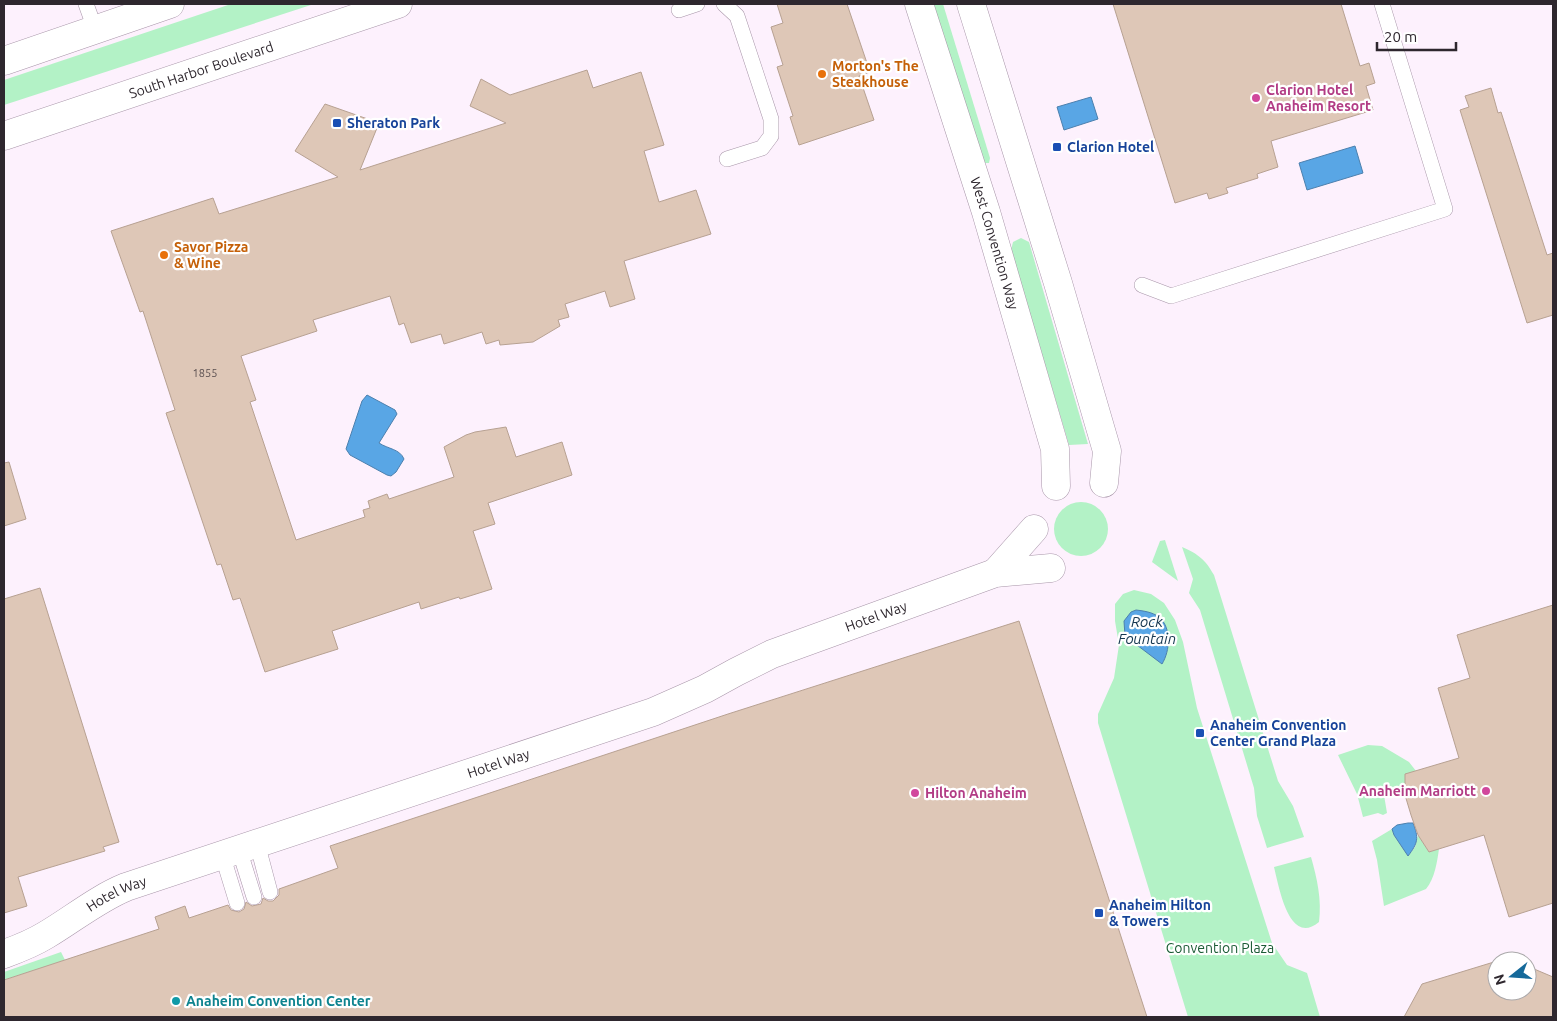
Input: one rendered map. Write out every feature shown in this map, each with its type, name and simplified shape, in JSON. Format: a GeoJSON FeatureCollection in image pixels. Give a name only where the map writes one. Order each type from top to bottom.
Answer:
{"type":"FeatureCollection","features":[{"type":"Feature","properties":{"kind":"street"},"geometry":{"type":"LineString","coordinates":[[4,61],[170,4]]}},
{"type":"Feature","properties":{"kind":"street","name":"South Harbor Boulevard"},"geometry":{"type":"LineString","coordinates":[[4,136],[398,4]]}},
{"type":"Feature","properties":{"kind":"street","name":"West Convention Way"},"geometry":{"type":"LineString","coordinates":[[919,4],[986,212],[1055,449],[1056,486]]}},
{"type":"Feature","properties":{"kind":"street"},"geometry":{"type":"LineString","coordinates":[[971,4],[1058,283],[1107,451],[1104,483]]}},
{"type":"Feature","properties":{"kind":"street","name":"Hotel Way"},"geometry":{"type":"LineString","coordinates":[[996,573],[1034,529]]}},
{"type":"Feature","properties":{"kind":"street","name":"Hotel Way"},"geometry":{"type":"LineString","coordinates":[[4,954],[46,936],[99,900],[118,890],[653,712],[705,689],[772,654],[996,573],[1052,568]]}},
{"type":"Feature","properties":{"kind":"lane"},"geometry":{"type":"LineString","coordinates":[[86,4],[95,29]]}},
{"type":"Feature","properties":{"kind":"lane"},"geometry":{"type":"LineString","coordinates":[[679,10],[697,4]]}},
{"type":"Feature","properties":{"kind":"lane"},"geometry":{"type":"LineString","coordinates":[[724,4],[737,16],[771,119],[772,136],[762,148],[727,159]]}},
{"type":"Feature","properties":{"kind":"lane"},"geometry":{"type":"LineString","coordinates":[[1142,285],[1171,296],[1445,209],[1382,4]]}},
{"type":"Feature","properties":{"kind":"lane"},"geometry":{"type":"LineString","coordinates":[[240,849],[270,892]]}},
{"type":"Feature","properties":{"kind":"lane"},"geometry":{"type":"LineString","coordinates":[[240,849],[254,897]]}},
{"type":"Feature","properties":{"kind":"lane"},"geometry":{"type":"LineString","coordinates":[[237,902],[240,849]]}},
{"type":"Feature","properties":{"kind":"green space"},"geometry":{"type":"Polygon","coordinates":[[[231,4],[314,4],[4,105],[4,80],[231,4]]]}},
{"type":"Feature","properties":{"kind":"green space"},"geometry":{"type":"Polygon","coordinates":[[[933,4],[943,4],[990,158],[989,163],[984,163],[933,4]]]}},
{"type":"Feature","properties":{"kind":"green space"},"geometry":{"type":"Polygon","coordinates":[[[1021,238],[1029,242],[1088,444],[1069,445],[1011,250],[1013,242],[1021,238]]]}},
{"type":"Feature","properties":{"kind":"green space"},"geometry":{"type":"Polygon","coordinates":[[[1081,502],[1091,504],[1100,510],[1106,519],[1108,529],[1106,539],[1100,548],[1091,554],[1081,556],[1071,554],[1062,548],[1056,539],[1054,529],[1056,519],[1062,510],[1071,504],[1081,502]]]}},
{"type":"Feature","properties":{"kind":"green space"},"geometry":{"type":"Polygon","coordinates":[[[1165,540],[1178,581],[1152,562],[1160,541],[1165,540]]]}},
{"type":"Feature","properties":{"kind":"green space"},"geometry":{"type":"Polygon","coordinates":[[[1182,547],[1201,558],[1214,575],[1278,781],[1293,806],[1304,837],[1267,848],[1257,816],[1254,788],[1200,610],[1189,593],[1193,579],[1182,547]]]}},
{"type":"Feature","properties":{"kind":"green space","name":"Convention Plaza"},"geometry":{"type":"Polygon","coordinates":[[[1134,590],[1151,594],[1164,603],[1175,620],[1183,642],[1197,708],[1272,943],[1287,965],[1307,973],[1320,1017],[1188,1017],[1098,723],[1098,714],[1114,678],[1119,645],[1115,621],[1115,604],[1123,594],[1134,590]]]}},
{"type":"Feature","properties":{"kind":"green space"},"geometry":{"type":"Polygon","coordinates":[[[1368,745],[1382,746],[1409,762],[1416,771],[1405,775],[1405,795],[1397,789],[1385,786],[1384,795],[1387,813],[1363,817],[1357,794],[1338,755],[1368,745]]]}},
{"type":"Feature","properties":{"kind":"green space"},"geometry":{"type":"Polygon","coordinates":[[[1392,829],[1408,856],[1415,847],[1418,835],[1429,852],[1439,849],[1434,875],[1426,889],[1384,906],[1372,841],[1392,829]]]}},
{"type":"Feature","properties":{"kind":"green space"},"geometry":{"type":"Polygon","coordinates":[[[1311,857],[1318,889],[1320,914],[1319,922],[1309,928],[1300,927],[1293,921],[1287,911],[1274,867],[1311,857]]]}},
{"type":"Feature","properties":{"kind":"green space"},"geometry":{"type":"Polygon","coordinates":[[[61,952],[65,960],[4,980],[4,972],[61,952]]]}},
{"type":"Feature","properties":{"kind":"water"},"geometry":{"type":"Polygon","coordinates":[[[1091,97],[1098,119],[1064,130],[1057,107],[1091,97]]]}},
{"type":"Feature","properties":{"kind":"water"},"geometry":{"type":"Polygon","coordinates":[[[1355,146],[1363,173],[1307,190],[1299,163],[1355,146]]]}},
{"type":"Feature","properties":{"kind":"water"},"geometry":{"type":"Polygon","coordinates":[[[367,395],[395,410],[397,414],[379,443],[397,451],[404,459],[396,472],[391,476],[350,455],[346,449],[362,401],[367,395]]]}},
{"type":"Feature","properties":{"kind":"water","name":"Rock Fountain"},"geometry":{"type":"Polygon","coordinates":[[[1136,610],[1156,615],[1166,627],[1168,646],[1162,664],[1125,636],[1124,621],[1131,612],[1136,610]]]}},
{"type":"Feature","properties":{"kind":"water"},"geometry":{"type":"Polygon","coordinates":[[[1413,823],[1417,837],[1416,844],[1408,856],[1392,829],[1397,825],[1413,823]]]}},
{"type":"Feature","properties":{"kind":"building","name":"Morton's The Steakhouse"},"geometry":{"type":"Polygon","coordinates":[[[777,4],[847,4],[870,72],[859,76],[874,120],[799,145],[790,117],[793,116],[777,67],[783,65],[771,27],[783,23],[777,4]]]}},
{"type":"Feature","properties":{"kind":"building","name":"Clarion Hotel Anaheim Resort"},"geometry":{"type":"Polygon","coordinates":[[[1113,4],[1341,4],[1360,66],[1369,63],[1375,83],[1366,86],[1373,110],[1271,141],[1278,167],[1257,174],[1258,178],[1226,188],[1228,193],[1209,199],[1207,193],[1175,203],[1113,4]]]}},
{"type":"Feature","properties":{"kind":"building"},"geometry":{"type":"Polygon","coordinates":[[[587,70],[593,88],[641,72],[664,145],[644,151],[659,202],[696,190],[711,234],[624,261],[635,299],[610,307],[605,291],[565,304],[569,317],[558,320],[560,326],[533,342],[500,345],[499,340],[486,344],[482,332],[444,344],[441,334],[411,343],[404,323],[399,325],[390,296],[313,320],[317,331],[241,356],[256,400],[250,402],[296,540],[365,517],[363,510],[370,508],[368,501],[387,494],[389,499],[454,477],[444,447],[475,432],[506,427],[516,457],[562,442],[572,475],[488,503],[495,524],[473,531],[492,589],[421,609],[419,602],[332,631],[338,649],[265,672],[240,598],[233,600],[221,564],[217,565],[166,413],[175,410],[143,311],[140,312],[111,231],[213,198],[219,214],[338,177],[295,151],[325,104],[379,123],[360,170],[506,123],[470,106],[481,79],[510,95],[587,70]]]}},
{"type":"Feature","properties":{"kind":"building"},"geometry":{"type":"Polygon","coordinates":[[[1491,88],[1498,113],[1501,112],[1547,255],[1553,253],[1553,315],[1527,323],[1460,110],[1469,107],[1465,96],[1491,88]]]}},
{"type":"Feature","properties":{"kind":"building"},"geometry":{"type":"Polygon","coordinates":[[[9,462],[26,519],[4,526],[4,463],[9,462]]]}},
{"type":"Feature","properties":{"kind":"building"},"geometry":{"type":"Polygon","coordinates":[[[40,588],[119,842],[103,847],[105,851],[18,877],[27,906],[4,913],[4,599],[40,588]]]}},
{"type":"Feature","properties":{"kind":"building"},"geometry":{"type":"Polygon","coordinates":[[[1553,605],[1553,903],[1509,917],[1484,835],[1429,852],[1418,835],[1411,815],[1405,795],[1405,774],[1459,758],[1438,688],[1470,678],[1457,635],[1553,605]]]}},
{"type":"Feature","properties":{"kind":"building","name":"Hilton Anaheim"},"geometry":{"type":"Polygon","coordinates":[[[1019,621],[1147,1017],[4,1017],[4,980],[159,929],[155,917],[185,906],[189,918],[228,905],[231,910],[239,912],[244,909],[246,902],[252,906],[261,904],[263,898],[273,901],[279,895],[279,889],[338,868],[330,846],[728,714],[1019,621]]]}},
{"type":"Feature","properties":{"kind":"building"},"geometry":{"type":"Polygon","coordinates":[[[1487,964],[1487,1001],[1537,1001],[1537,970],[1553,977],[1553,1017],[1404,1017],[1422,984],[1487,964]]]}},
{"type":"Feature","properties":{"kind":"place","name":"Morton's The Steakhouse"},"geometry":{"type":"Point","coordinates":[822,74]}},
{"type":"Feature","properties":{"kind":"place","name":"Clarion Hotel Anaheim Resort"},"geometry":{"type":"Point","coordinates":[1256,98]}},
{"type":"Feature","properties":{"kind":"place","name":"Sheraton Park"},"geometry":{"type":"Point","coordinates":[337,123]}},
{"type":"Feature","properties":{"kind":"place","name":"Clarion Hotel"},"geometry":{"type":"Point","coordinates":[1057,147]}},
{"type":"Feature","properties":{"kind":"place","name":"Savor Pizza & Wine"},"geometry":{"type":"Point","coordinates":[164,255]}},
{"type":"Feature","properties":{"kind":"place","name":"Anaheim Convention Center Grand Plaza"},"geometry":{"type":"Point","coordinates":[1200,733]}},
{"type":"Feature","properties":{"kind":"place","name":"Anaheim Marriott"},"geometry":{"type":"Point","coordinates":[1486,791]}},
{"type":"Feature","properties":{"kind":"place","name":"Hilton Anaheim"},"geometry":{"type":"Point","coordinates":[915,793]}},
{"type":"Feature","properties":{"kind":"place","name":"Anaheim Hilton & Towers"},"geometry":{"type":"Point","coordinates":[1099,913]}},
{"type":"Feature","properties":{"kind":"place","name":"Anaheim Convention Center"},"geometry":{"type":"Point","coordinates":[176,1001]}}]}
